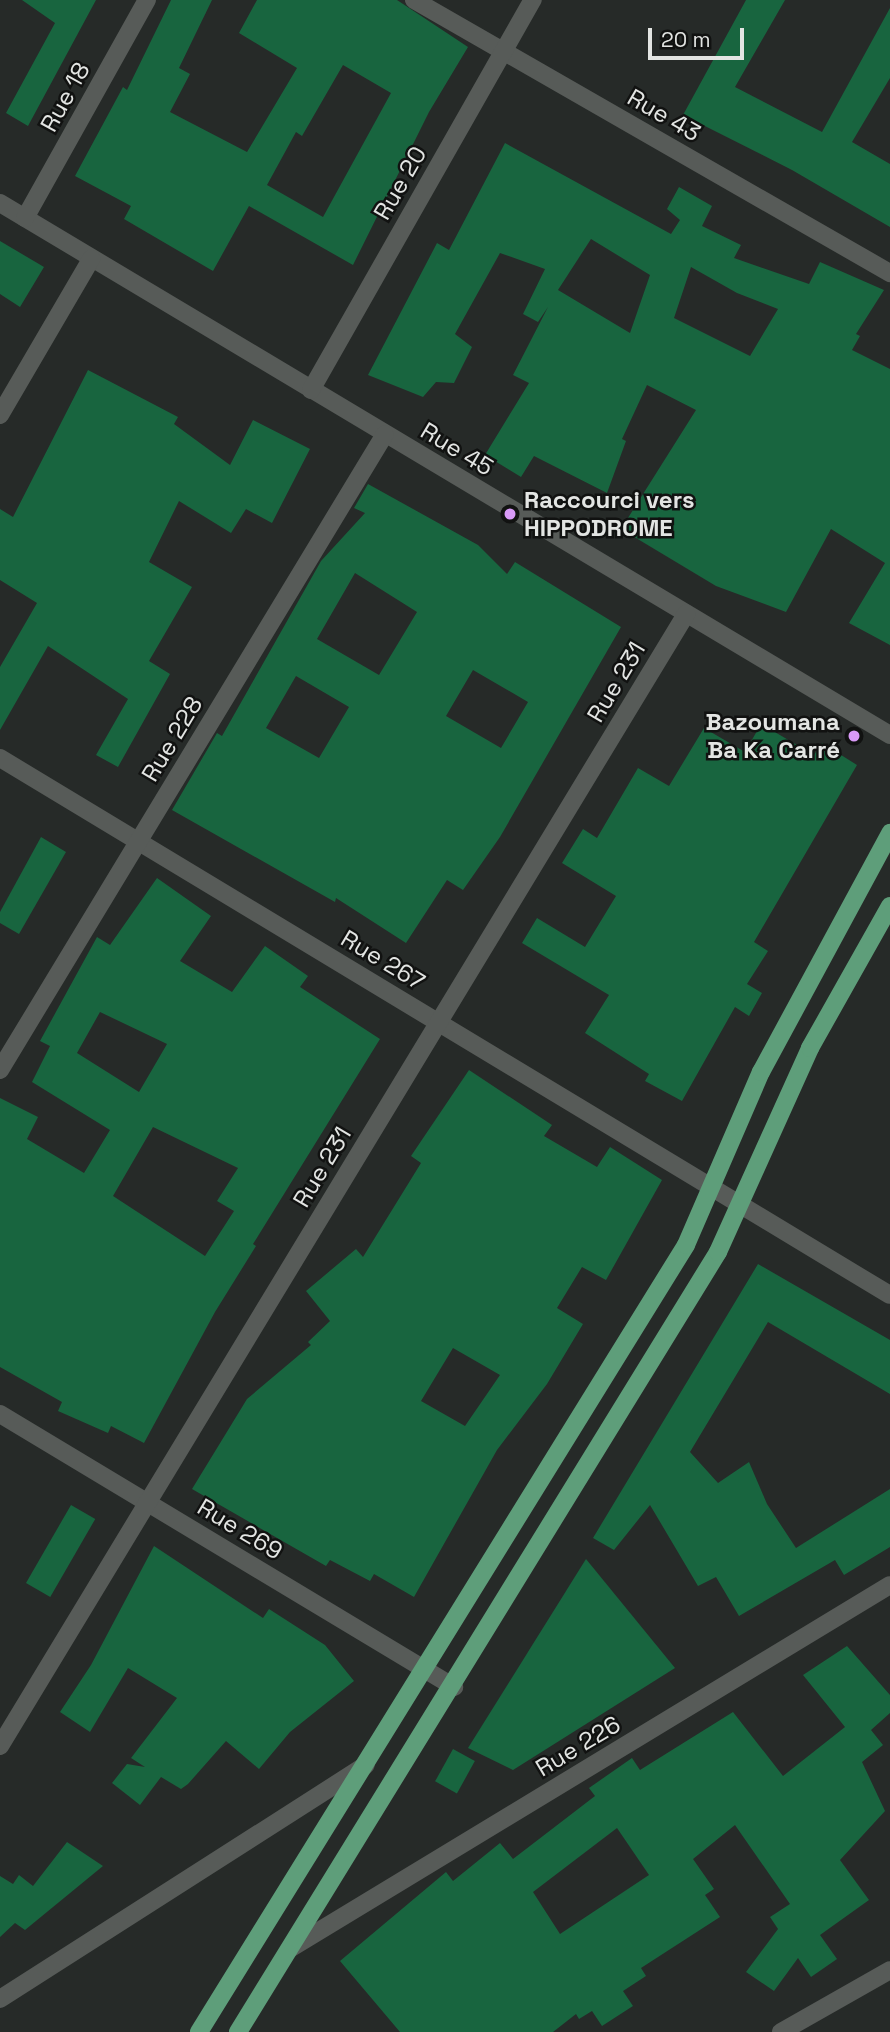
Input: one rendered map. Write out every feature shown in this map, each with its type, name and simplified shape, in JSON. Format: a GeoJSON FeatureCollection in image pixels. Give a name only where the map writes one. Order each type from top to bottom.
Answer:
{"type":"FeatureCollection","features":[{"type":"Feature","properties":{"kind":"main road"},"geometry":{"type":"LineString","coordinates":[[199,2032],[426,1670],[686,1245],[761,1072],[890,833]]}},
{"type":"Feature","properties":{"kind":"main road"},"geometry":{"type":"LineString","coordinates":[[238,2032],[454,1687],[718,1252],[810,1048],[890,906]]}},
{"type":"Feature","properties":{"kind":"street","name":"Rue 18"},"geometry":{"type":"LineString","coordinates":[[25,218],[148,0]]}},
{"type":"Feature","properties":{"kind":"street","name":"Rue 43"},"geometry":{"type":"LineString","coordinates":[[414,0],[890,273]]}},
{"type":"Feature","properties":{"kind":"street","name":"Rue 20"},"geometry":{"type":"LineString","coordinates":[[311,390],[533,0]]}},
{"type":"Feature","properties":{"kind":"street","name":"Rue 45"},"geometry":{"type":"LineString","coordinates":[[0,203],[890,735]]}},
{"type":"Feature","properties":{"kind":"street"},"geometry":{"type":"LineString","coordinates":[[0,415],[90,259]]}},
{"type":"Feature","properties":{"kind":"street","name":"Rue 228"},"geometry":{"type":"LineString","coordinates":[[0,1070],[385,434]]}},
{"type":"Feature","properties":{"kind":"street","name":"Rue 231"},"geometry":{"type":"LineString","coordinates":[[0,1746],[686,614]]}},
{"type":"Feature","properties":{"kind":"street","name":"Rue 267"},"geometry":{"type":"LineString","coordinates":[[0,758],[890,1295]]}},
{"type":"Feature","properties":{"kind":"street","name":"Rue 269"},"geometry":{"type":"LineString","coordinates":[[0,1414],[454,1687]]}},
{"type":"Feature","properties":{"kind":"street","name":"Rue 226"},"geometry":{"type":"LineString","coordinates":[[291,1948],[890,1585]]}},
{"type":"Feature","properties":{"kind":"street"},"geometry":{"type":"LineString","coordinates":[[0,1999],[366,1765]]}},
{"type":"Feature","properties":{"kind":"street"},"geometry":{"type":"LineString","coordinates":[[781,2032],[890,1970]]}},
{"type":"Feature","properties":{"kind":"building"},"geometry":{"type":"Polygon","coordinates":[[[22,0],[96,0],[28,126],[6,113],[55,23],[22,0]]]}},
{"type":"Feature","properties":{"kind":"building"},"geometry":{"type":"Polygon","coordinates":[[[171,0],[212,0],[179,68],[190,74],[170,112],[247,152],[297,68],[239,33],[257,0],[397,0],[468,47],[429,112],[353,265],[249,206],[213,271],[124,219],[131,206],[75,176],[123,87],[127,90],[171,0]],[[343,65],[302,136],[296,132],[267,185],[323,217],[391,93],[343,65]]]}},
{"type":"Feature","properties":{"kind":"building"},"geometry":{"type":"Polygon","coordinates":[[[746,0],[785,0],[735,87],[822,132],[890,8],[890,78],[852,142],[890,164],[890,227],[792,170],[683,115],[746,0]]]}},
{"type":"Feature","properties":{"kind":"building"},"geometry":{"type":"Polygon","coordinates":[[[505,143],[671,234],[680,220],[667,209],[679,187],[712,206],[702,226],[741,245],[734,258],[809,284],[820,262],[884,290],[856,334],[860,336],[852,350],[890,369],[890,645],[849,623],[885,563],[831,529],[786,612],[716,586],[621,529],[696,410],[647,385],[622,439],[626,441],[607,493],[534,456],[521,477],[485,455],[529,383],[513,375],[548,307],[538,322],[523,314],[545,269],[500,253],[455,334],[472,347],[454,383],[436,382],[423,397],[368,375],[437,243],[449,250],[505,143]],[[591,239],[558,290],[630,333],[650,275],[591,239]],[[691,267],[674,318],[750,356],[778,309],[737,293],[691,267]]]}},
{"type":"Feature","properties":{"kind":"building"},"geometry":{"type":"Polygon","coordinates":[[[0,241],[44,267],[20,307],[0,294],[0,241]]]}},
{"type":"Feature","properties":{"kind":"building"},"geometry":{"type":"Polygon","coordinates":[[[88,370],[178,417],[174,424],[230,465],[253,420],[310,449],[272,523],[246,509],[231,533],[179,501],[149,562],[192,587],[149,661],[170,674],[118,767],[96,755],[128,699],[48,646],[0,730],[0,667],[37,603],[0,580],[0,509],[13,517],[88,370]]]}},
{"type":"Feature","properties":{"kind":"building"},"geometry":{"type":"Polygon","coordinates":[[[368,484],[478,545],[507,574],[515,562],[621,627],[500,837],[463,890],[447,880],[406,943],[336,898],[335,902],[172,810],[217,733],[222,736],[321,561],[365,513],[354,508],[368,484]],[[355,573],[317,639],[379,675],[417,612],[355,573]],[[473,670],[446,716],[501,748],[528,702],[473,670]],[[296,676],[266,728],[319,758],[349,707],[296,676]]]}},
{"type":"Feature","properties":{"kind":"building"},"geometry":{"type":"Polygon","coordinates":[[[761,724],[814,755],[822,743],[857,765],[754,942],[768,951],[747,984],[762,993],[749,1016],[735,1007],[682,1101],[645,1081],[649,1074],[585,1033],[609,995],[522,943],[537,918],[585,947],[616,896],[562,863],[583,829],[597,838],[638,768],[669,786],[704,728],[745,752],[761,724]]]}},
{"type":"Feature","properties":{"kind":"building"},"geometry":{"type":"Polygon","coordinates":[[[41,837],[66,852],[19,934],[0,923],[0,912],[41,837]]]}},
{"type":"Feature","properties":{"kind":"building"},"geometry":{"type":"Polygon","coordinates":[[[157,878],[211,916],[180,961],[232,992],[265,946],[308,976],[300,987],[380,1039],[253,1244],[256,1246],[215,1312],[144,1443],[111,1426],[108,1433],[58,1411],[62,1402],[0,1367],[0,1098],[38,1117],[27,1139],[84,1173],[110,1130],[32,1082],[50,1046],[40,1041],[97,937],[110,945],[157,878]],[[100,1012],[77,1053],[139,1092],[167,1044],[100,1012]],[[153,1127],[113,1196],[205,1256],[234,1211],[217,1201],[238,1168],[153,1127]]]}},
{"type":"Feature","properties":{"kind":"building"},"geometry":{"type":"Polygon","coordinates":[[[469,1070],[552,1125],[544,1136],[597,1167],[610,1147],[662,1180],[606,1280],[582,1267],[557,1308],[583,1324],[547,1384],[497,1450],[414,1597],[374,1574],[370,1581],[330,1560],[326,1566],[192,1489],[247,1399],[311,1345],[308,1342],[330,1321],[306,1291],[356,1249],[363,1257],[421,1163],[411,1156],[469,1070]],[[453,1348],[421,1401],[465,1426],[500,1375],[453,1348]]]}},
{"type":"Feature","properties":{"kind":"building"},"geometry":{"type":"Polygon","coordinates":[[[758,1264],[890,1340],[890,1394],[768,1322],[690,1452],[718,1483],[749,1462],[767,1504],[796,1548],[890,1489],[890,1547],[844,1575],[835,1560],[739,1616],[716,1577],[698,1586],[650,1505],[614,1550],[593,1538],[758,1264]]]}},
{"type":"Feature","properties":{"kind":"building"},"geometry":{"type":"Polygon","coordinates":[[[71,1505],[95,1519],[50,1597],[26,1583],[71,1505]]]}},
{"type":"Feature","properties":{"kind":"building"},"geometry":{"type":"Polygon","coordinates":[[[154,1546],[263,1618],[269,1609],[325,1645],[354,1681],[290,1732],[259,1769],[226,1741],[188,1784],[181,1789],[161,1777],[140,1805],[112,1783],[127,1764],[145,1767],[131,1758],[177,1698],[128,1668],[90,1732],[60,1712],[91,1665],[154,1546]]]}},
{"type":"Feature","properties":{"kind":"building"},"geometry":{"type":"Polygon","coordinates":[[[586,1559],[675,1668],[513,1770],[468,1748],[586,1559]]]}},
{"type":"Feature","properties":{"kind":"building"},"geometry":{"type":"Polygon","coordinates":[[[847,1646],[890,1695],[890,1713],[871,1730],[883,1745],[862,1762],[885,1811],[840,1860],[869,1900],[820,1935],[837,1959],[811,1977],[798,1958],[774,1991],[746,1972],[778,1929],[770,1917],[790,1904],[735,1825],[693,1859],[714,1889],[705,1895],[720,1917],[641,1968],[646,1976],[623,1991],[633,2006],[602,2026],[592,2011],[579,2019],[576,2014],[553,2032],[400,2032],[340,1961],[446,1872],[453,1881],[500,1843],[513,1859],[595,1796],[589,1788],[632,1758],[640,1770],[733,1712],[783,1776],[845,1727],[803,1675],[847,1646]],[[617,1828],[533,1892],[560,1934],[649,1875],[617,1828]]]}},
{"type":"Feature","properties":{"kind":"building"},"geometry":{"type":"Polygon","coordinates":[[[453,1749],[475,1761],[457,1793],[435,1781],[453,1749]]]}},
{"type":"Feature","properties":{"kind":"building"},"geometry":{"type":"Polygon","coordinates":[[[67,1842],[103,1866],[25,1930],[15,1923],[0,1937],[0,1876],[13,1884],[19,1875],[33,1886],[67,1842]]]}},
{"type":"Feature","properties":{"kind":"place","name":"Raccourci vers HIPPODROME"},"geometry":{"type":"Point","coordinates":[510,514]}},
{"type":"Feature","properties":{"kind":"place","name":"Bazoumana Ba Ka Carré"},"geometry":{"type":"Point","coordinates":[854,736]}}]}
